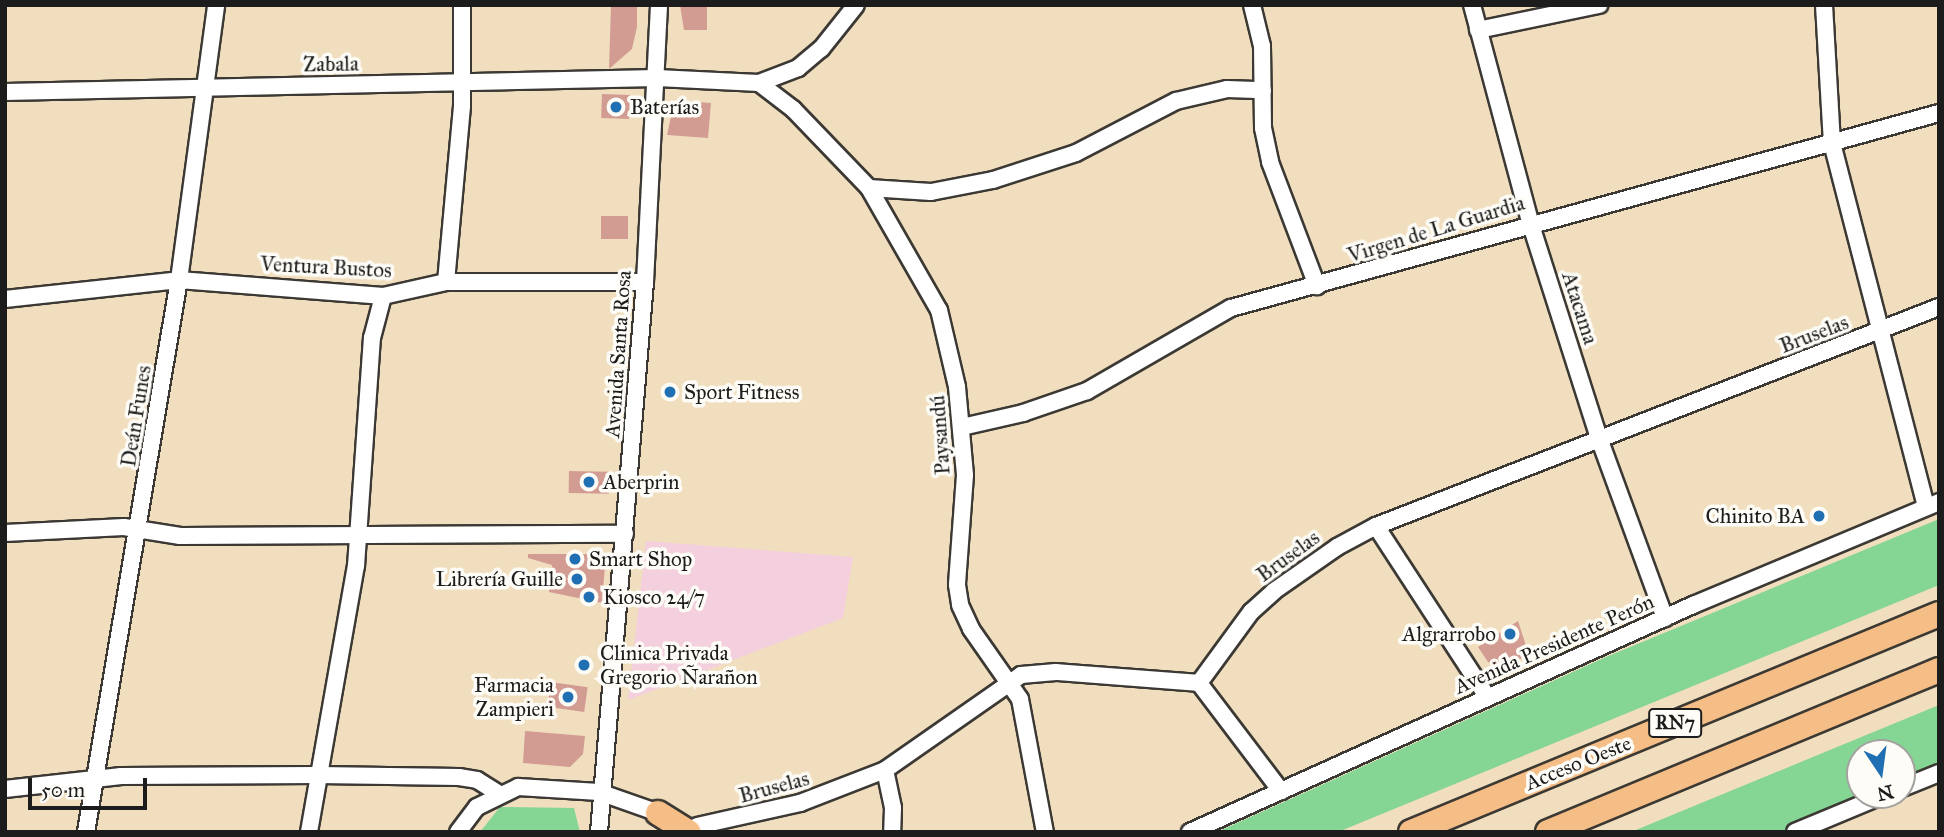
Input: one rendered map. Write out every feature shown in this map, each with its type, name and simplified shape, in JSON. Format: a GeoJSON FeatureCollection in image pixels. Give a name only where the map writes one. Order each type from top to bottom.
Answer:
{"type":"FeatureCollection","features":[{"type":"Feature","properties":{"kind":"highway","name":"Acceso Oeste"},"geometry":{"type":"LineString","coordinates":[[1411,832],[1939,614]]}},
{"type":"Feature","properties":{"kind":"highway","name":"RN7"},"geometry":{"type":"LineString","coordinates":[[1548,832],[1939,670]]}},
{"type":"Feature","properties":{"kind":"highway"},"geometry":{"type":"LineString","coordinates":[[658,813],[698,830]]}},
{"type":"Feature","properties":{"kind":"street","name":"Deán Funes"},"geometry":{"type":"LineString","coordinates":[[86,832],[179,280],[216,5]]}},
{"type":"Feature","properties":{"kind":"street"},"geometry":{"type":"LineString","coordinates":[[446,282],[463,82],[462,5]]}},
{"type":"Feature","properties":{"kind":"street","name":"Avenida Santa Rosa"},"geometry":{"type":"LineString","coordinates":[[599,832],[599,792],[625,534],[645,282],[659,5]]}},
{"type":"Feature","properties":{"kind":"street"},"geometry":{"type":"LineString","coordinates":[[759,83],[798,68],[813,56],[856,5]]}},
{"type":"Feature","properties":{"kind":"street"},"geometry":{"type":"LineString","coordinates":[[1252,5],[1262,46],[1270,162],[1317,286]]}},
{"type":"Feature","properties":{"kind":"street","name":"Atacama"},"geometry":{"type":"LineString","coordinates":[[1472,5],[1530,222],[1599,438],[1665,618]]}},
{"type":"Feature","properties":{"kind":"street"},"geometry":{"type":"LineString","coordinates":[[1478,30],[1599,5]]}},
{"type":"Feature","properties":{"kind":"street"},"geometry":{"type":"LineString","coordinates":[[1825,5],[1832,143],[1878,332],[1933,505]]}},
{"type":"Feature","properties":{"kind":"street","name":"Zabala"},"geometry":{"type":"LineString","coordinates":[[5,92],[657,78],[759,83]]}},
{"type":"Feature","properties":{"kind":"street","name":"Paysandú"},"geometry":{"type":"LineString","coordinates":[[759,83],[793,109],[869,188],[939,310],[950,346],[962,427],[965,475],[957,585],[960,605],[971,629],[1008,681],[1026,719],[1045,832]]}},
{"type":"Feature","properties":{"kind":"street"},"geometry":{"type":"LineString","coordinates":[[869,188],[931,192],[993,180],[1076,153],[1176,101],[1227,89],[1263,90]]}},
{"type":"Feature","properties":{"kind":"street","name":"Virgen de La Guardia"},"geometry":{"type":"LineString","coordinates":[[962,427],[1023,413],[1087,391],[1231,309],[1530,222],[1939,113]]}},
{"type":"Feature","properties":{"kind":"street","name":"Ventura Bustos"},"geometry":{"type":"LineString","coordinates":[[5,299],[179,280],[351,290],[383,296],[446,282],[645,282]]}},
{"type":"Feature","properties":{"kind":"street"},"geometry":{"type":"LineString","coordinates":[[309,832],[360,536],[372,338],[383,296]]}},
{"type":"Feature","properties":{"kind":"street","name":"Bruselas"},"geometry":{"type":"LineString","coordinates":[[698,830],[800,803],[885,770],[1008,681],[1021,675],[1056,671],[1199,683],[1251,612],[1274,591],[1337,547],[1377,526],[1939,307]]}},
{"type":"Feature","properties":{"kind":"street","name":"Avenida Presidente Perón"},"geometry":{"type":"LineString","coordinates":[[1189,832],[1487,696],[1933,505]]}},
{"type":"Feature","properties":{"kind":"street"},"geometry":{"type":"LineString","coordinates":[[1377,526],[1487,696]]}},
{"type":"Feature","properties":{"kind":"street"},"geometry":{"type":"LineString","coordinates":[[5,533],[116,527],[180,536],[625,534]]}},
{"type":"Feature","properties":{"kind":"street"},"geometry":{"type":"LineString","coordinates":[[1199,683],[1281,790]]}},
{"type":"Feature","properties":{"kind":"street"},"geometry":{"type":"LineString","coordinates":[[885,770],[893,808],[892,832]]}},
{"type":"Feature","properties":{"kind":"street"},"geometry":{"type":"LineString","coordinates":[[1916,782],[1939,773]]}},
{"type":"Feature","properties":{"kind":"street"},"geometry":{"type":"LineString","coordinates":[[5,789],[95,778],[318,775],[459,777],[477,780],[498,793]]}},
{"type":"Feature","properties":{"kind":"street"},"geometry":{"type":"LineString","coordinates":[[458,832],[477,807],[498,793],[540,786],[599,792],[658,813]]}},
{"type":"Feature","properties":{"kind":"street"},"geometry":{"type":"LineString","coordinates":[[1795,832],[1850,809]]}},
{"type":"Feature","properties":{"kind":"shaded area"},"geometry":{"type":"Polygon","coordinates":[[[646,541],[853,557],[843,618],[628,700],[646,541]]]}},
{"type":"Feature","properties":{"kind":"green space"},"geometry":{"type":"Polygon","coordinates":[[[1939,519],[1939,585],[1338,832],[1217,832],[1606,657],[1939,519]]]}},
{"type":"Feature","properties":{"kind":"green space"},"geometry":{"type":"Polygon","coordinates":[[[1939,705],[1939,764],[1916,774],[1916,739],[1857,739],[1939,705]]]}},
{"type":"Feature","properties":{"kind":"green space"},"geometry":{"type":"Polygon","coordinates":[[[1846,743],[1846,804],[1780,832],[1631,832],[1846,743]]]}},
{"type":"Feature","properties":{"kind":"green space"},"geometry":{"type":"Polygon","coordinates":[[[500,807],[574,808],[580,832],[480,832],[500,807]]]}},
{"type":"Feature","properties":{"kind":"building"},"geometry":{"type":"Polygon","coordinates":[[[611,5],[637,5],[637,27],[632,49],[609,69],[611,5]]]}},
{"type":"Feature","properties":{"kind":"building"},"geometry":{"type":"Polygon","coordinates":[[[680,5],[707,5],[707,30],[684,30],[680,5]]]}},
{"type":"Feature","properties":{"kind":"building","name":"Baterías"},"geometry":{"type":"Polygon","coordinates":[[[602,94],[630,95],[629,119],[601,118],[602,94]]]}},
{"type":"Feature","properties":{"kind":"building"},"geometry":{"type":"Polygon","coordinates":[[[685,101],[711,103],[708,138],[667,135],[673,107],[685,101]]]}},
{"type":"Feature","properties":{"kind":"building"},"geometry":{"type":"Polygon","coordinates":[[[601,216],[628,216],[628,239],[601,239],[601,216]]]}},
{"type":"Feature","properties":{"kind":"building","name":"Aberprin"},"geometry":{"type":"Polygon","coordinates":[[[569,471],[609,472],[609,494],[569,493],[569,471]]]}},
{"type":"Feature","properties":{"kind":"building"},"geometry":{"type":"Polygon","coordinates":[[[528,554],[595,554],[605,566],[602,603],[549,592],[552,565],[528,558],[528,554]]]}},
{"type":"Feature","properties":{"kind":"building","name":"Algrarrobo"},"geometry":{"type":"Polygon","coordinates":[[[1518,621],[1529,655],[1504,667],[1488,662],[1478,647],[1518,621]]]}},
{"type":"Feature","properties":{"kind":"building","name":"Farmacia Zampieri"},"geometry":{"type":"Polygon","coordinates":[[[551,682],[588,687],[584,712],[548,707],[551,682]]]}},
{"type":"Feature","properties":{"kind":"building"},"geometry":{"type":"Polygon","coordinates":[[[525,731],[585,736],[583,754],[570,767],[523,763],[525,731]]]}},
{"type":"Feature","properties":{"kind":"place","name":"Baterías"},"geometry":{"type":"Point","coordinates":[616,107]}},
{"type":"Feature","properties":{"kind":"place","name":"Sport Fitness"},"geometry":{"type":"Point","coordinates":[670,392]}},
{"type":"Feature","properties":{"kind":"place","name":"Aberprin"},"geometry":{"type":"Point","coordinates":[589,482]}},
{"type":"Feature","properties":{"kind":"place","name":"Chinito BA"},"geometry":{"type":"Point","coordinates":[1819,516]}},
{"type":"Feature","properties":{"kind":"place","name":"Smart Shop"},"geometry":{"type":"Point","coordinates":[575,559]}},
{"type":"Feature","properties":{"kind":"place","name":"Librería Guille"},"geometry":{"type":"Point","coordinates":[577,579]}},
{"type":"Feature","properties":{"kind":"place","name":"Kiosco 24/7"},"geometry":{"type":"Point","coordinates":[589,597]}},
{"type":"Feature","properties":{"kind":"place","name":"Algrarrobo"},"geometry":{"type":"Point","coordinates":[1510,634]}},
{"type":"Feature","properties":{"kind":"place","name":"Clinica Privada Gregorio Ñarañon"},"geometry":{"type":"Point","coordinates":[584,665]}},
{"type":"Feature","properties":{"kind":"place","name":"Farmacia Zampieri"},"geometry":{"type":"Point","coordinates":[568,697]}}]}
